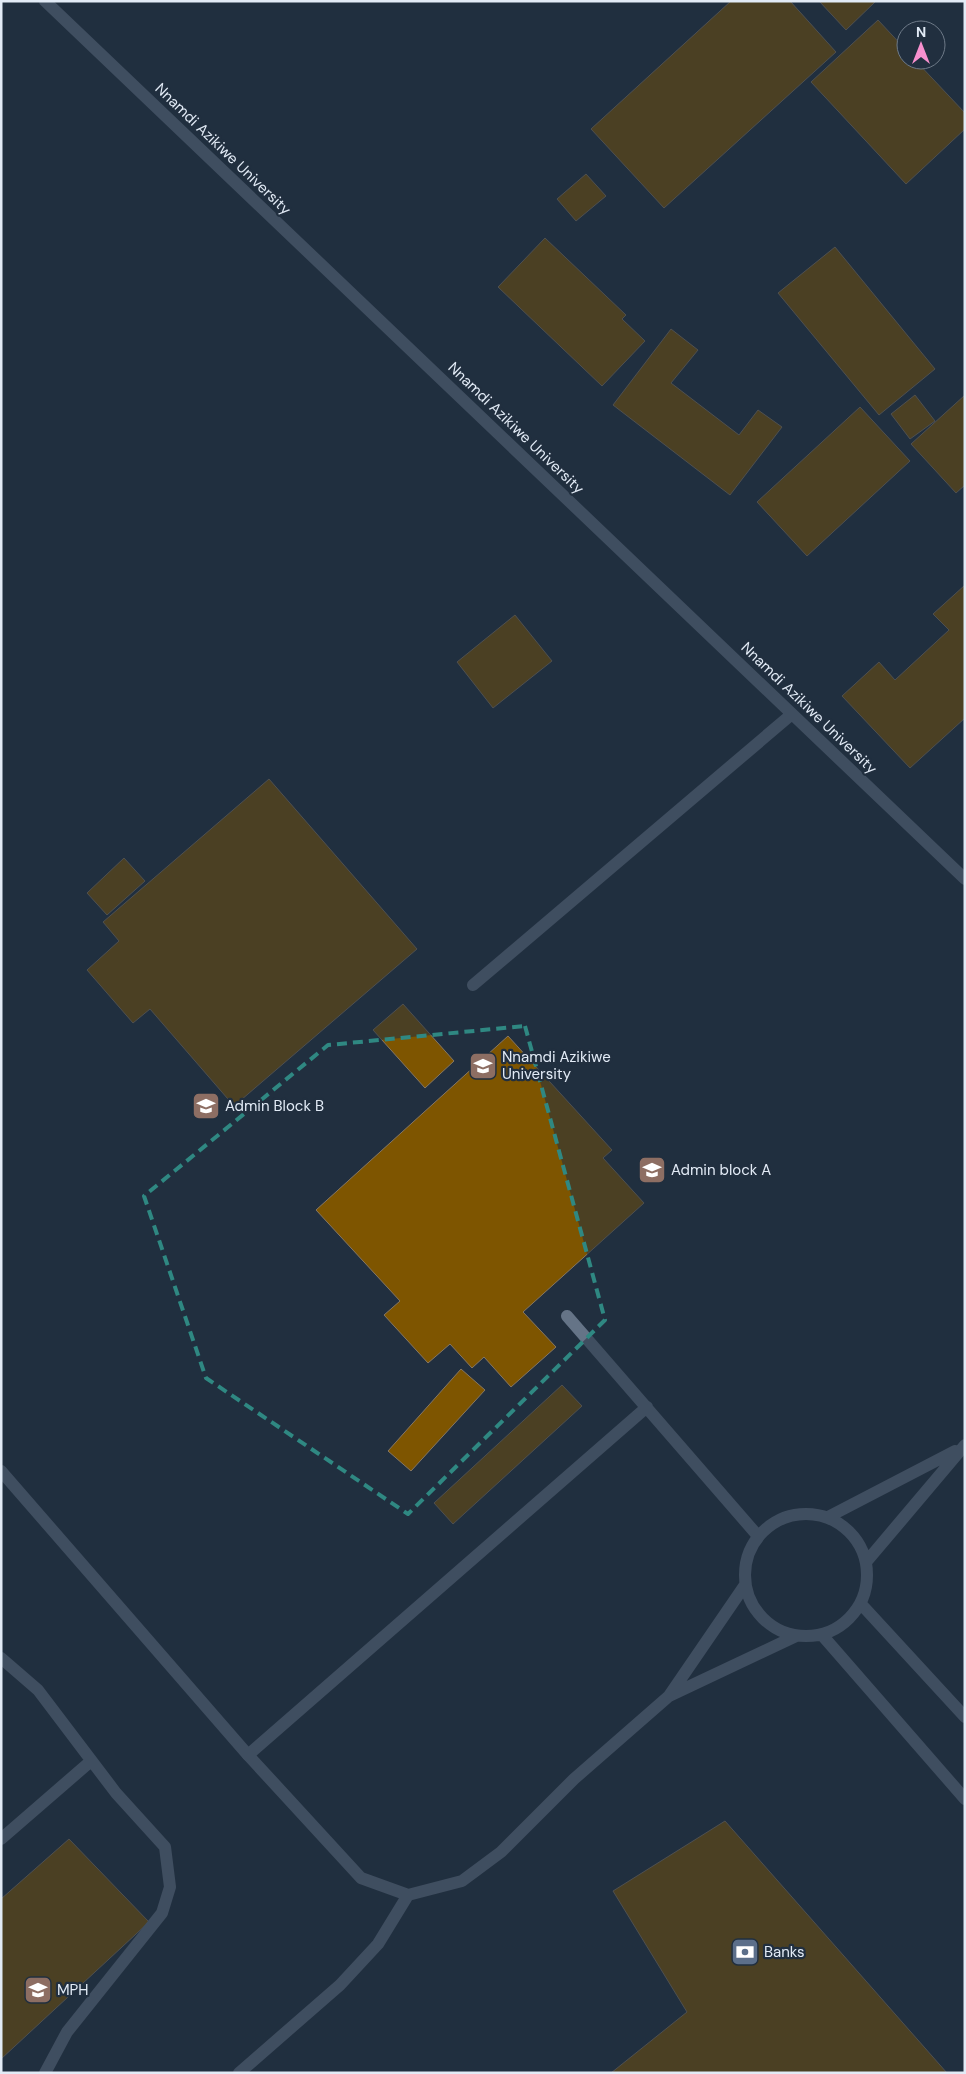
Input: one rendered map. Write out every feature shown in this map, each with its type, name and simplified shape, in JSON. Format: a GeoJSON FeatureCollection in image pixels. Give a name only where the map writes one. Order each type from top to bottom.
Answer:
{"type":"FeatureCollection","features":[{"type":"Feature","properties":{"kind":"street","name":"Nnamdi Azikiwe University"},"geometry":{"type":"LineString","coordinates":[[45,1],[965,879]]}},
{"type":"Feature","properties":{"kind":"street"},"geometry":{"type":"LineString","coordinates":[[473,985],[792,714]]}},
{"type":"Feature","properties":{"kind":"street"},"geometry":{"type":"LineString","coordinates":[[567,1316],[758,1536]]}},
{"type":"Feature","properties":{"kind":"street"},"geometry":{"type":"LineString","coordinates":[[248,1755],[647,1407]]}},
{"type":"Feature","properties":{"kind":"street"},"geometry":{"type":"LineString","coordinates":[[828,1518],[963,1447]]}},
{"type":"Feature","properties":{"kind":"street"},"geometry":{"type":"LineString","coordinates":[[668,1696],[796,1636],[822,1635],[845,1623],[861,1604],[867,1562],[963,1447]]}},
{"type":"Feature","properties":{"kind":"street"},"geometry":{"type":"LineString","coordinates":[[1,1471],[248,1755],[361,1878],[408,1895],[462,1881],[501,1852],[574,1779],[668,1696],[745,1585]]}},
{"type":"Feature","properties":{"kind":"street"},"geometry":{"type":"LineString","coordinates":[[796,1636],[773,1627],[766,1621],[754,1608],[745,1585],[746,1560],[758,1536],[778,1520],[802,1514],[828,1518],[853,1535],[867,1562]]}},
{"type":"Feature","properties":{"kind":"street"},"geometry":{"type":"LineString","coordinates":[[861,1604],[965,1716]]}},
{"type":"Feature","properties":{"kind":"street"},"geometry":{"type":"LineString","coordinates":[[822,1635],[965,1799]]}},
{"type":"Feature","properties":{"kind":"street"},"geometry":{"type":"LineString","coordinates":[[1,1658],[38,1690],[91,1761],[165,1848],[170,1887],[162,1914],[67,2032],[44,2073]]}},
{"type":"Feature","properties":{"kind":"street"},"geometry":{"type":"LineString","coordinates":[[1,1839],[91,1761]]}},
{"type":"Feature","properties":{"kind":"street"},"geometry":{"type":"LineString","coordinates":[[238,2073],[340,1985],[378,1944],[408,1895]]}},
{"type":"Feature","properties":{"kind":"highlighted area"},"geometry":{"type":"Polygon","coordinates":[[[525,1026],[605,1320],[408,1514],[206,1378],[144,1196],[328,1045],[525,1026]]]}},
{"type":"Feature","properties":{"kind":"building"},"geometry":{"type":"Polygon","coordinates":[[[731,1],[790,1],[836,52],[664,208],[591,129],[731,1]]]}},
{"type":"Feature","properties":{"kind":"building"},"geometry":{"type":"Polygon","coordinates":[[[819,1],[876,1],[846,30],[819,1]]]}},
{"type":"Feature","properties":{"kind":"building"},"geometry":{"type":"Polygon","coordinates":[[[878,20],[896,39],[896,70],[924,70],[965,113],[965,129],[906,184],[811,82],[878,20]]]}},
{"type":"Feature","properties":{"kind":"building"},"geometry":{"type":"Polygon","coordinates":[[[586,174],[606,196],[576,221],[557,199],[586,174]]]}},
{"type":"Feature","properties":{"kind":"building"},"geometry":{"type":"Polygon","coordinates":[[[545,238],[626,315],[622,319],[645,341],[602,386],[498,287],[545,238]]]}},
{"type":"Feature","properties":{"kind":"building"},"geometry":{"type":"Polygon","coordinates":[[[835,247],[935,369],[879,415],[778,293],[835,247]]]}},
{"type":"Feature","properties":{"kind":"building"},"geometry":{"type":"Polygon","coordinates":[[[671,329],[698,350],[671,383],[739,435],[758,410],[782,427],[730,495],[613,405],[671,329]]]}},
{"type":"Feature","properties":{"kind":"building"},"geometry":{"type":"Polygon","coordinates":[[[915,395],[935,421],[910,439],[891,414],[915,395]]]}},
{"type":"Feature","properties":{"kind":"building"},"geometry":{"type":"Polygon","coordinates":[[[965,395],[965,485],[956,493],[911,444],[965,395]]]}},
{"type":"Feature","properties":{"kind":"building"},"geometry":{"type":"Polygon","coordinates":[[[860,407],[910,461],[807,556],[757,502],[860,407]]]}},
{"type":"Feature","properties":{"kind":"building"},"geometry":{"type":"Polygon","coordinates":[[[965,585],[965,718],[910,768],[842,696],[879,662],[895,680],[949,630],[933,614],[965,585]]]}},
{"type":"Feature","properties":{"kind":"building"},"geometry":{"type":"Polygon","coordinates":[[[515,615],[552,661],[493,708],[457,662],[515,615]]]}},
{"type":"Feature","properties":{"kind":"building"},"geometry":{"type":"Polygon","coordinates":[[[269,779],[417,949],[234,1106],[150,1009],[133,1023],[87,970],[119,941],[103,922],[269,779]]]}},
{"type":"Feature","properties":{"kind":"building"},"geometry":{"type":"Polygon","coordinates":[[[124,858],[145,881],[107,915],[87,893],[124,858]]]}},
{"type":"Feature","properties":{"kind":"building"},"geometry":{"type":"Polygon","coordinates":[[[403,1004],[454,1061],[425,1088],[373,1030],[403,1004]]]}},
{"type":"Feature","properties":{"kind":"building"},"geometry":{"type":"Polygon","coordinates":[[[508,1036],[612,1150],[603,1158],[644,1203],[523,1312],[556,1347],[511,1387],[484,1357],[472,1368],[450,1344],[428,1363],[384,1315],[400,1301],[316,1210],[508,1036]]]}},
{"type":"Feature","properties":{"kind":"building"},"geometry":{"type":"Polygon","coordinates":[[[461,1369],[485,1390],[411,1471],[388,1451],[461,1369]]]}},
{"type":"Feature","properties":{"kind":"building"},"geometry":{"type":"Polygon","coordinates":[[[562,1385],[582,1406],[453,1524],[434,1503],[562,1385]]]}},
{"type":"Feature","properties":{"kind":"building","name":"Banks"},"geometry":{"type":"Polygon","coordinates":[[[725,1821],[947,2073],[611,2073],[687,2012],[613,1891],[725,1821]]]}},
{"type":"Feature","properties":{"kind":"building","name":"MPH"},"geometry":{"type":"Polygon","coordinates":[[[69,1839],[149,1922],[1,2059],[1,1899],[69,1839]]]}},
{"type":"Feature","properties":{"kind":"place","name":"Nnamdi Azikiwe University"},"geometry":{"type":"Point","coordinates":[483,1066]}},
{"type":"Feature","properties":{"kind":"place","name":"Admin Block B"},"geometry":{"type":"Point","coordinates":[206,1106]}},
{"type":"Feature","properties":{"kind":"place","name":"Admin block A"},"geometry":{"type":"Point","coordinates":[652,1170]}},
{"type":"Feature","properties":{"kind":"place","name":"Banks"},"geometry":{"type":"Point","coordinates":[745,1952]}},
{"type":"Feature","properties":{"kind":"place","name":"MPH"},"geometry":{"type":"Point","coordinates":[38,1990]}}]}
